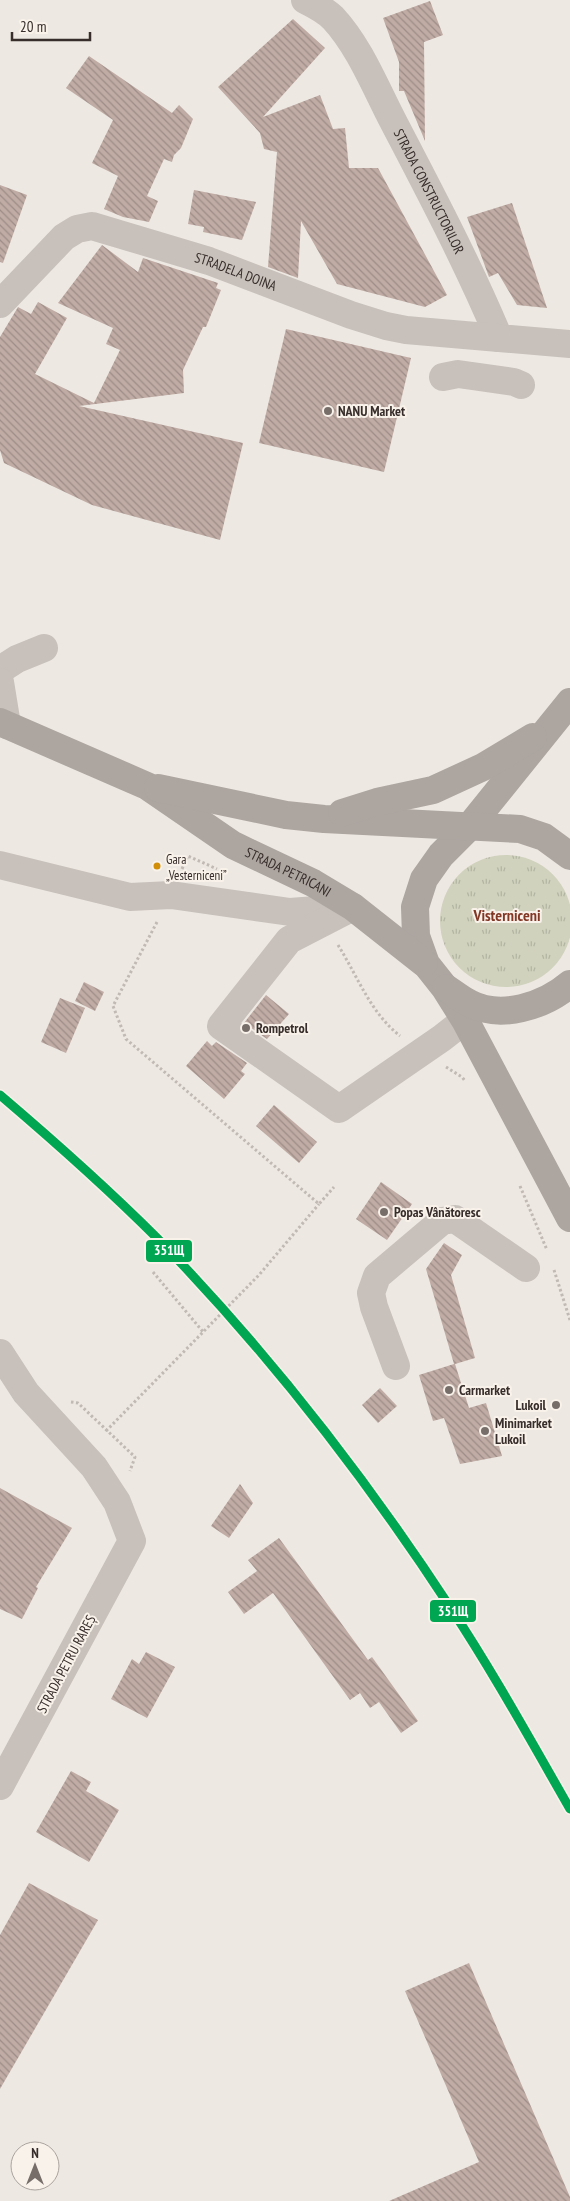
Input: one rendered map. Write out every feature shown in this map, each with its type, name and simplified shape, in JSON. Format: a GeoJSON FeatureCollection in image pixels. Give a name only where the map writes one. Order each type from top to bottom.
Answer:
{"type":"FeatureCollection","features":[{"type":"Feature","properties":{"kind":"main road"},"geometry":{"type":"LineString","coordinates":[[570,702],[470,826],[441,855],[424,879],[415,907],[416,936],[426,964],[445,988],[465,1020],[570,1218]]}},
{"type":"Feature","properties":{"kind":"main road","name":"STRADA PETRICANI"},"geometry":{"type":"LineString","coordinates":[[3,724],[147,786],[234,845],[313,883],[353,907],[426,964]]}},
{"type":"Feature","properties":{"kind":"main road"},"geometry":{"type":"LineString","coordinates":[[324,819],[378,802],[433,790],[483,767],[549,728]]}},
{"type":"Feature","properties":{"kind":"main road","name":"STRADA PETRICANI"},"geometry":{"type":"LineString","coordinates":[[147,786],[286,815],[324,819],[520,830],[544,837],[570,856]]}},
{"type":"Feature","properties":{"kind":"main road"},"geometry":{"type":"LineString","coordinates":[[445,988],[471,1004],[501,1010],[531,1007],[557,995],[570,984]]}},
{"type":"Feature","properties":{"kind":"street","name":"STRADA CONSTRUCTORILOR"},"geometry":{"type":"LineString","coordinates":[[305,0],[322,8],[333,18],[361,60],[451,233],[499,338]]}},
{"type":"Feature","properties":{"kind":"street","name":"STRADELA DOINA"},"geometry":{"type":"LineString","coordinates":[[0,304],[64,237],[77,229],[92,226],[209,261],[351,315],[386,326],[406,330],[499,338]]}},
{"type":"Feature","properties":{"kind":"street"},"geometry":{"type":"LineString","coordinates":[[499,338],[570,344]]}},
{"type":"Feature","properties":{"kind":"street"},"geometry":{"type":"LineString","coordinates":[[443,377],[458,374],[514,382],[521,385]]}},
{"type":"Feature","properties":{"kind":"street"},"geometry":{"type":"LineString","coordinates":[[0,670],[17,659],[44,648]]}},
{"type":"Feature","properties":{"kind":"street"},"geometry":{"type":"LineString","coordinates":[[0,682],[3,724]]}},
{"type":"Feature","properties":{"kind":"street"},"geometry":{"type":"LineString","coordinates":[[0,865],[130,897],[172,895],[290,912],[353,907]]}},
{"type":"Feature","properties":{"kind":"street"},"geometry":{"type":"LineString","coordinates":[[353,907],[289,940],[220,1026],[339,1109],[465,1020]]}},
{"type":"Feature","properties":{"kind":"street"},"geometry":{"type":"LineString","coordinates":[[396,1366],[374,1308],[371,1293],[377,1276],[442,1222],[455,1219],[526,1268]]}},
{"type":"Feature","properties":{"kind":"street","name":"STRADA PETRU RAREȘ"},"geometry":{"type":"LineString","coordinates":[[0,1353],[26,1394],[94,1467],[117,1502],[132,1541],[0,1786]]}},
{"type":"Feature","properties":{"kind":"path"},"geometry":{"type":"LineString","coordinates":[[188,856],[172,895],[116,996],[113,1006],[122,1031],[126,1039],[139,1051],[319,1204]]}},
{"type":"Feature","properties":{"kind":"path"},"geometry":{"type":"LineString","coordinates":[[387,1026],[420,1053],[462,1077],[466,1084]]}},
{"type":"Feature","properties":{"kind":"path"},"geometry":{"type":"LineString","coordinates":[[518,1182],[547,1251]]}},
{"type":"Feature","properties":{"kind":"path"},"geometry":{"type":"LineString","coordinates":[[106,1431],[259,1275],[334,1187]]}},
{"type":"Feature","properties":{"kind":"path"},"geometry":{"type":"LineString","coordinates":[[553,1269],[570,1320]]}},
{"type":"Feature","properties":{"kind":"path"},"geometry":{"type":"LineString","coordinates":[[153,1272],[204,1333]]}},
{"type":"Feature","properties":{"kind":"path"},"geometry":{"type":"LineString","coordinates":[[78,1403],[135,1458]]}},
{"type":"Feature","properties":{"kind":"green space"},"geometry":{"type":"Polygon","coordinates":[[[506,855],[519,856],[531,860],[553,874],[567,896],[571,908],[571,934],[567,946],[553,968],[531,982],[519,986],[506,987],[493,986],[481,982],[459,968],[445,946],[441,934],[440,921],[441,908],[445,896],[459,874],[481,860],[493,856],[506,855]]]}},
{"type":"Feature","properties":{"kind":"building"},"geometry":{"type":"Polygon","coordinates":[[[430,1],[443,35],[424,42],[425,141],[404,91],[399,91],[399,62],[383,18],[430,1]]]}},
{"type":"Feature","properties":{"kind":"building"},"geometry":{"type":"Polygon","coordinates":[[[293,19],[325,48],[263,117],[320,95],[333,129],[345,128],[349,168],[378,168],[447,295],[425,307],[337,284],[301,221],[298,278],[268,267],[277,152],[264,149],[260,133],[218,87],[293,19]]]}},
{"type":"Feature","properties":{"kind":"building"},"geometry":{"type":"Polygon","coordinates":[[[89,56],[172,113],[179,105],[193,119],[181,148],[174,155],[172,162],[164,159],[147,196],[158,201],[149,222],[123,217],[104,209],[118,176],[92,163],[113,120],[66,88],[89,56]]]}},
{"type":"Feature","properties":{"kind":"building"},"geometry":{"type":"Polygon","coordinates":[[[0,185],[27,195],[3,263],[0,262],[0,185]]]}},
{"type":"Feature","properties":{"kind":"building"},"geometry":{"type":"Polygon","coordinates":[[[194,190],[256,202],[242,240],[203,232],[204,227],[188,224],[194,190]]]}},
{"type":"Feature","properties":{"kind":"building"},"geometry":{"type":"Polygon","coordinates":[[[512,203],[547,308],[517,305],[498,273],[489,277],[467,217],[512,203]]]}},
{"type":"Feature","properties":{"kind":"building"},"geometry":{"type":"Polygon","coordinates":[[[102,245],[138,272],[143,258],[218,283],[216,288],[221,290],[206,327],[203,327],[183,370],[184,393],[79,406],[243,443],[220,540],[92,505],[4,463],[0,450],[0,337],[18,307],[31,314],[38,302],[67,318],[35,374],[94,403],[120,350],[106,344],[113,328],[58,303],[102,245]]]}},
{"type":"Feature","properties":{"kind":"building"},"geometry":{"type":"Polygon","coordinates":[[[286,329],[411,358],[384,472],[259,443],[286,329]]]}},
{"type":"Feature","properties":{"kind":"building"},"geometry":{"type":"Polygon","coordinates":[[[84,982],[104,992],[95,1011],[75,1001],[84,982]]]}},
{"type":"Feature","properties":{"kind":"building"},"geometry":{"type":"Polygon","coordinates":[[[266,995],[289,1014],[267,1039],[244,1023],[266,995]]]}},
{"type":"Feature","properties":{"kind":"building"},"geometry":{"type":"Polygon","coordinates":[[[60,998],[85,1008],[66,1053],[41,1042],[60,998]]]}},
{"type":"Feature","properties":{"kind":"building"},"geometry":{"type":"Polygon","coordinates":[[[207,1041],[212,1046],[216,1042],[247,1063],[241,1071],[245,1074],[224,1099],[186,1066],[207,1041]]]}},
{"type":"Feature","properties":{"kind":"building"},"geometry":{"type":"Polygon","coordinates":[[[274,1105],[317,1142],[299,1163],[256,1126],[274,1105]]]}},
{"type":"Feature","properties":{"kind":"building","name":"Popas Vânătoresc"},"geometry":{"type":"Polygon","coordinates":[[[381,1182],[412,1204],[387,1240],[356,1219],[381,1182]]]}},
{"type":"Feature","properties":{"kind":"building"},"geometry":{"type":"Polygon","coordinates":[[[444,1243],[462,1255],[451,1275],[475,1358],[455,1364],[469,1408],[486,1403],[502,1456],[460,1464],[444,1418],[433,1421],[419,1375],[454,1364],[426,1269],[444,1243]]]}},
{"type":"Feature","properties":{"kind":"building"},"geometry":{"type":"Polygon","coordinates":[[[380,1388],[397,1406],[378,1423],[362,1405],[380,1388]]]}},
{"type":"Feature","properties":{"kind":"building"},"geometry":{"type":"Polygon","coordinates":[[[240,1484],[253,1503],[229,1538],[211,1526],[240,1484]]]}},
{"type":"Feature","properties":{"kind":"building"},"geometry":{"type":"Polygon","coordinates":[[[0,1488],[72,1528],[36,1587],[38,1588],[22,1619],[0,1609],[0,1488]]]}},
{"type":"Feature","properties":{"kind":"building"},"geometry":{"type":"Polygon","coordinates":[[[279,1538],[368,1660],[372,1657],[418,1721],[401,1733],[379,1702],[370,1708],[360,1693],[350,1700],[273,1593],[244,1614],[228,1592],[257,1571],[248,1560],[279,1538]]]}},
{"type":"Feature","properties":{"kind":"building"},"geometry":{"type":"Polygon","coordinates":[[[146,1652],[175,1667],[147,1718],[111,1699],[132,1659],[139,1664],[146,1652]]]}},
{"type":"Feature","properties":{"kind":"building"},"geometry":{"type":"Polygon","coordinates":[[[71,1771],[91,1782],[86,1791],[119,1810],[89,1862],[36,1832],[71,1771]]]}},
{"type":"Feature","properties":{"kind":"building"},"geometry":{"type":"Polygon","coordinates":[[[29,1883],[98,1920],[0,2089],[0,1935],[29,1883]]]}},
{"type":"Feature","properties":{"kind":"building"},"geometry":{"type":"Polygon","coordinates":[[[469,1963],[570,2197],[570,2201],[389,2201],[479,2162],[405,1991],[469,1963]]]}},
{"type":"Feature","properties":{"kind":"transit line","name":"351Щ"},"geometry":{"type":"LineString","coordinates":[[0,1095],[80,1165],[157,1238],[236,1324],[312,1415],[384,1510],[450,1607],[497,1682],[570,1809]]}},
{"type":"Feature","properties":{"kind":"place","name":"NANU Market"},"geometry":{"type":"Point","coordinates":[328,411]}},
{"type":"Feature","properties":{"kind":"place","name":"Gara „Vesterniceni”"},"geometry":{"type":"Point","coordinates":[157,866]}},
{"type":"Feature","properties":{"kind":"place","name":"Rompetrol"},"geometry":{"type":"Point","coordinates":[246,1028]}},
{"type":"Feature","properties":{"kind":"place","name":"Popas Vânătoresc"},"geometry":{"type":"Point","coordinates":[384,1212]}},
{"type":"Feature","properties":{"kind":"place","name":"Carmarket"},"geometry":{"type":"Point","coordinates":[449,1390]}},
{"type":"Feature","properties":{"kind":"place","name":"Lukoil"},"geometry":{"type":"Point","coordinates":[556,1405]}},
{"type":"Feature","properties":{"kind":"place","name":"Minimarket Lukoil"},"geometry":{"type":"Point","coordinates":[485,1431]}},
{"type":"Feature","properties":{"kind":"district","name":"Visterniceni"},"geometry":{"type":"Point","coordinates":[507,915]}}]}
